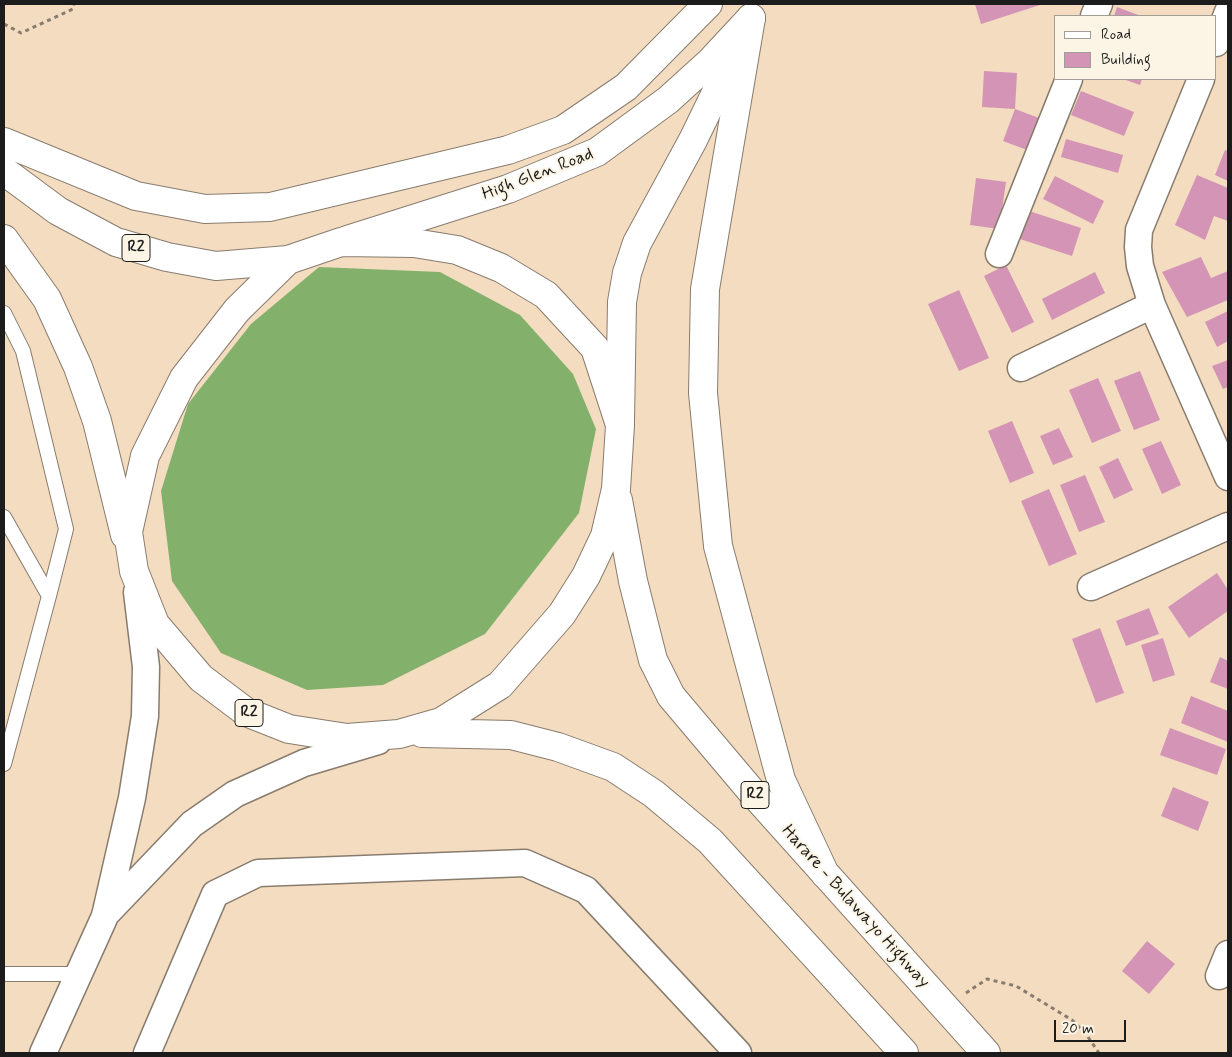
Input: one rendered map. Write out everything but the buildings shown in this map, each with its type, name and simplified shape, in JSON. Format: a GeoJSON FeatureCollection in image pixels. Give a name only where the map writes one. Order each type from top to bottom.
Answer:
{"type":"FeatureCollection","features":[{"type":"Feature","properties":{"kind":"main road"},"geometry":{"type":"LineString","coordinates":[[4,142],[136,196],[205,209],[270,207],[508,150],[563,130],[626,87],[708,4]]}},
{"type":"Feature","properties":{"kind":"main road"},"geometry":{"type":"LineString","coordinates":[[620,425],[622,302],[634,250],[693,140],[755,11]]}},
{"type":"Feature","properties":{"kind":"main road"},"geometry":{"type":"LineString","coordinates":[[755,11],[705,289],[703,393],[720,556],[781,780],[825,874]]}},
{"type":"Feature","properties":{"kind":"main road","name":"High Glen Road"},"geometry":{"type":"LineString","coordinates":[[341,242],[508,189],[597,152],[668,100],[711,61],[755,11]]}},
{"type":"Feature","properties":{"kind":"main road","name":"Harare - Bulawayo Highway"},"geometry":{"type":"LineString","coordinates":[[4,170],[58,211],[116,242],[166,258],[216,266],[288,260],[341,242],[414,243],[457,250],[501,268],[546,295],[595,348],[620,425],[616,489],[605,536],[586,576],[562,614],[500,686],[441,722],[399,734]]}},
{"type":"Feature","properties":{"kind":"main road","name":"Harare - Bulawayo Highway"},"geometry":{"type":"LineString","coordinates":[[4,238],[47,299],[78,367],[97,421],[134,574],[155,624],[201,678],[246,712],[290,729],[347,738],[399,734],[511,735],[558,747],[613,767],[654,794],[710,841],[904,1053]]}},
{"type":"Feature","properties":{"kind":"main road","name":"Harare - Bulawayo Highway"},"geometry":{"type":"LineString","coordinates":[[134,574],[128,532],[144,456],[184,378],[237,310],[288,260]]}},
{"type":"Feature","properties":{"kind":"main road","name":"Harare - Bulawayo Highway"},"geometry":{"type":"LineString","coordinates":[[616,489],[627,553],[653,660],[671,696],[825,874],[986,1053]]}},
{"type":"Feature","properties":{"kind":"street"},"geometry":{"type":"LineString","coordinates":[[1217,40],[1228,12]]}},
{"type":"Feature","properties":{"kind":"street"},"geometry":{"type":"LineString","coordinates":[[999,254],[1069,80]]}},
{"type":"Feature","properties":{"kind":"street"},"geometry":{"type":"LineString","coordinates":[[1201,80],[1139,230],[1140,266],[1152,305],[1228,477]]}},
{"type":"Feature","properties":{"kind":"street"},"geometry":{"type":"LineString","coordinates":[[1021,368],[1152,305]]}},
{"type":"Feature","properties":{"kind":"street"},"geometry":{"type":"LineString","coordinates":[[1091,587],[1228,526]]}},
{"type":"Feature","properties":{"kind":"street"},"geometry":{"type":"LineString","coordinates":[[43,1053],[105,916],[132,798],[145,716],[146,667],[134,574]]}},
{"type":"Feature","properties":{"kind":"street"},"geometry":{"type":"LineString","coordinates":[[105,916],[192,824],[235,794],[304,763],[399,734]]}},
{"type":"Feature","properties":{"kind":"street"},"geometry":{"type":"LineString","coordinates":[[147,1053],[215,894],[258,873],[525,863],[586,890],[738,1053]]}},
{"type":"Feature","properties":{"kind":"lane"},"geometry":{"type":"LineString","coordinates":[[4,312],[23,351],[66,529],[4,764]]}},
{"type":"Feature","properties":{"kind":"lane"},"geometry":{"type":"LineString","coordinates":[[4,517],[49,596]]}},
{"type":"Feature","properties":{"kind":"lane"},"geometry":{"type":"LineString","coordinates":[[4,974],[79,974]]}},
{"type":"Feature","properties":{"kind":"path"},"geometry":{"type":"LineString","coordinates":[[4,24],[21,33],[73,9],[74,4]]}},
{"type":"Feature","properties":{"kind":"path"},"geometry":{"type":"LineString","coordinates":[[944,1007],[987,979],[1007,982],[1072,1020],[1086,1034],[1099,1053]]}},
{"type":"Feature","properties":{"kind":"green space"},"geometry":{"type":"Polygon","coordinates":[[[319,267],[440,272],[520,315],[573,374],[596,429],[579,513],[485,634],[383,685],[307,690],[221,653],[172,581],[161,491],[188,404],[251,324],[319,267]]]}}]}
